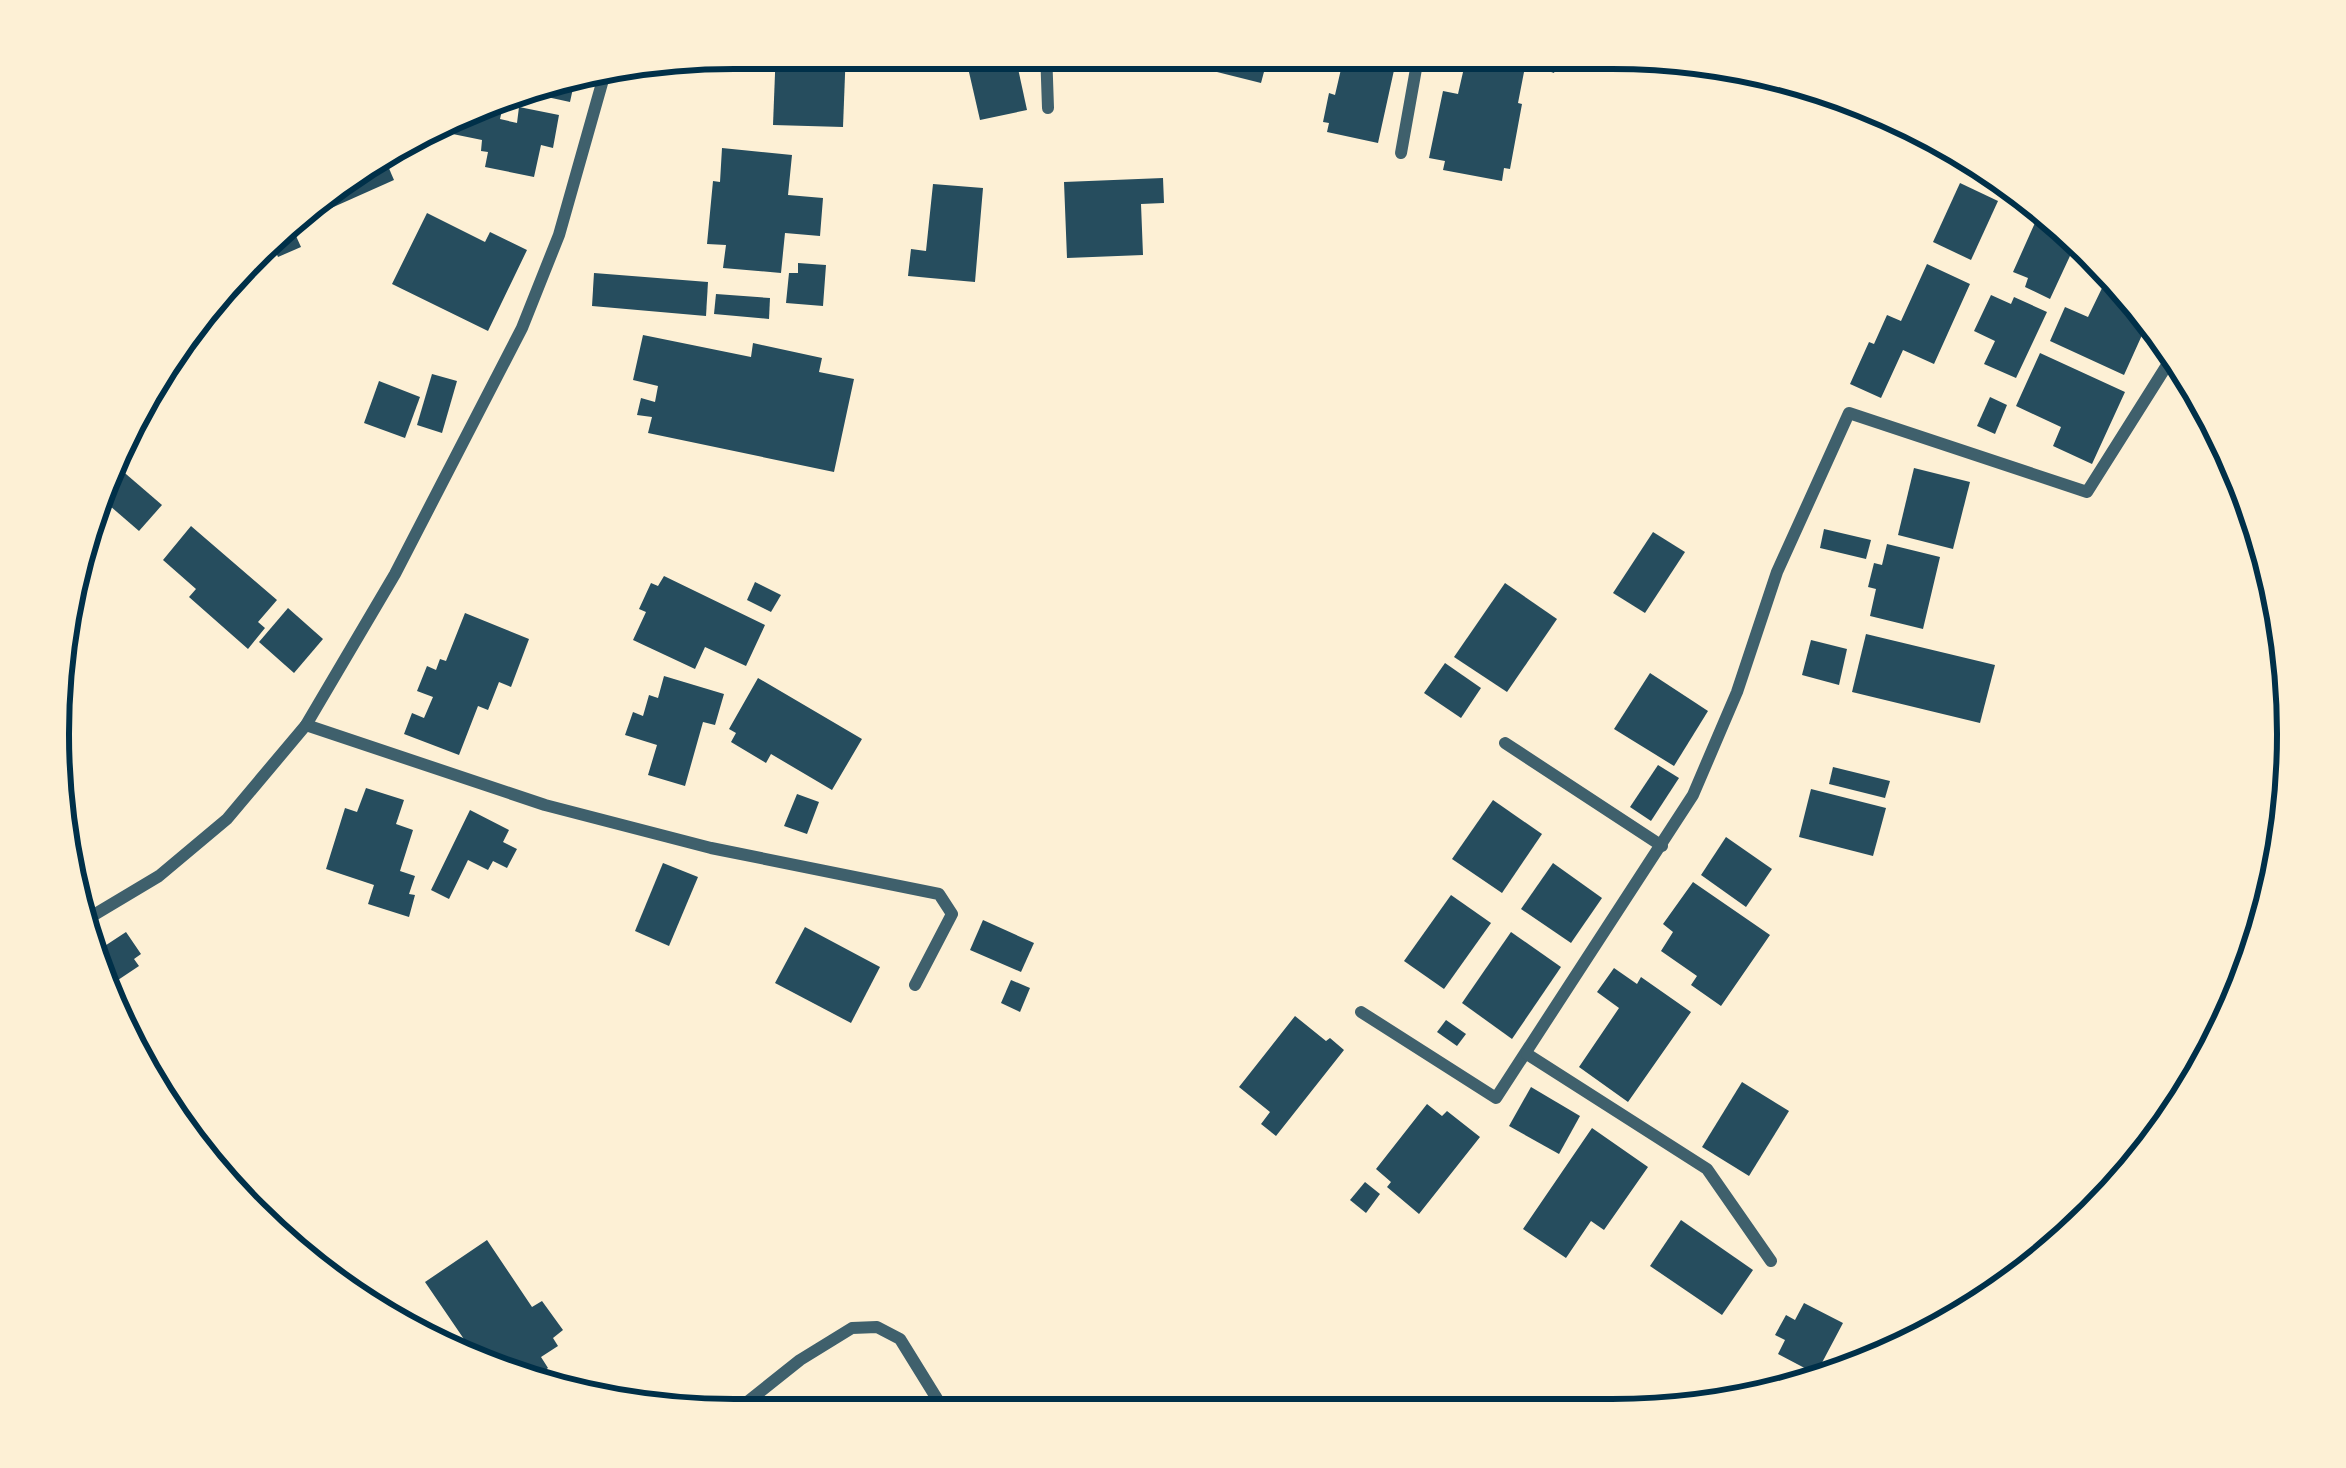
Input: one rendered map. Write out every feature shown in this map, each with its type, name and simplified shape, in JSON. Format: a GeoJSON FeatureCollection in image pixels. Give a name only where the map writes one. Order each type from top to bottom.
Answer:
{"type":"FeatureCollection","features":[{"type":"Feature","properties":{"kind":"street"},"geometry":{"type":"LineString","coordinates":[[1047,69],[1048,108]]}},
{"type":"Feature","properties":{"kind":"street"},"geometry":{"type":"LineString","coordinates":[[1401,154],[1416,69]]}},
{"type":"Feature","properties":{"kind":"street"},"geometry":{"type":"LineString","coordinates":[[94,915],[159,876],[227,819],[306,725],[395,574],[522,328],[560,235],[602,82]]}},
{"type":"Feature","properties":{"kind":"street"},"geometry":{"type":"LineString","coordinates":[[1361,1012],[1496,1098],[1693,794],[1737,692],[1777,572],[1850,413],[2087,492],[2166,367]]}},
{"type":"Feature","properties":{"kind":"street"},"geometry":{"type":"LineString","coordinates":[[306,725],[544,805],[711,848],[939,894],[952,914],[915,985]]}},
{"type":"Feature","properties":{"kind":"street"},"geometry":{"type":"LineString","coordinates":[[1505,743],[1662,846]]}},
{"type":"Feature","properties":{"kind":"street"},"geometry":{"type":"LineString","coordinates":[[1527,1054],[1707,1169],[1771,1261]]}},
{"type":"Feature","properties":{"kind":"street"},"geometry":{"type":"LineString","coordinates":[[750,1399],[852,1328],[877,1327],[900,1339],[937,1399]]}},
{"type":"Feature","properties":{"kind":"building"},"geometry":{"type":"Polygon","coordinates":[[[775,69],[845,69],[843,127],[773,125],[775,69]]]}},
{"type":"Feature","properties":{"kind":"building"},"geometry":{"type":"Polygon","coordinates":[[[968,69],[1018,69],[1027,110],[980,120],[968,69]]]}},
{"type":"Feature","properties":{"kind":"building"},"geometry":{"type":"Polygon","coordinates":[[[1205,69],[1265,69],[1261,83],[1205,69]]]}},
{"type":"Feature","properties":{"kind":"building"},"geometry":{"type":"Polygon","coordinates":[[[1341,69],[1394,69],[1378,143],[1327,132],[1329,123],[1323,122],[1329,93],[1335,95],[1341,69]]]}},
{"type":"Feature","properties":{"kind":"building"},"geometry":{"type":"Polygon","coordinates":[[[1464,69],[1524,72],[1510,169],[1504,168],[1502,181],[1443,170],[1445,161],[1429,158],[1443,91],[1458,94],[1464,69]]]}},
{"type":"Feature","properties":{"kind":"building"},"geometry":{"type":"Polygon","coordinates":[[[573,89],[570,102],[546,97],[573,89]]]}},
{"type":"Feature","properties":{"kind":"building"},"geometry":{"type":"Polygon","coordinates":[[[519,107],[559,115],[553,148],[541,145],[534,177],[485,167],[488,152],[481,151],[482,140],[450,133],[502,111],[500,119],[517,123],[519,107]]]}},
{"type":"Feature","properties":{"kind":"building"},"geometry":{"type":"Polygon","coordinates":[[[722,148],[792,155],[788,195],[823,198],[820,236],[785,233],[781,273],[723,268],[726,245],[707,244],[713,181],[720,182],[722,148]]]}},
{"type":"Feature","properties":{"kind":"building"},"geometry":{"type":"Polygon","coordinates":[[[388,166],[394,180],[329,206],[388,166]]]}},
{"type":"Feature","properties":{"kind":"building"},"geometry":{"type":"Polygon","coordinates":[[[1163,178],[1164,203],[1141,204],[1143,255],[1067,258],[1064,182],[1163,178]]]}},
{"type":"Feature","properties":{"kind":"building"},"geometry":{"type":"Polygon","coordinates":[[[1960,183],[1998,201],[1971,260],[1933,242],[1960,183]]]}},
{"type":"Feature","properties":{"kind":"building"},"geometry":{"type":"Polygon","coordinates":[[[933,184],[983,188],[975,282],[908,276],[911,249],[926,251],[933,184]]]}},
{"type":"Feature","properties":{"kind":"building"},"geometry":{"type":"Polygon","coordinates":[[[427,213],[485,242],[490,232],[527,250],[488,331],[392,284],[427,213]]]}},
{"type":"Feature","properties":{"kind":"building"},"geometry":{"type":"Polygon","coordinates":[[[2036,222],[2071,254],[2050,299],[2025,287],[2028,278],[2013,272],[2036,222]]]}},
{"type":"Feature","properties":{"kind":"building"},"geometry":{"type":"Polygon","coordinates":[[[295,235],[301,247],[278,257],[276,253],[295,235]]]}},
{"type":"Feature","properties":{"kind":"building"},"geometry":{"type":"Polygon","coordinates":[[[798,263],[826,265],[823,306],[786,303],[789,273],[798,273],[798,263]]]}},
{"type":"Feature","properties":{"kind":"building"},"geometry":{"type":"Polygon","coordinates":[[[1927,264],[1970,284],[1934,364],[1903,350],[1881,398],[1850,384],[1887,315],[1901,321],[1927,264]]]}},
{"type":"Feature","properties":{"kind":"building"},"geometry":{"type":"Polygon","coordinates":[[[594,273],[708,282],[706,316],[592,306],[594,273]]]}},
{"type":"Feature","properties":{"kind":"building"},"geometry":{"type":"Polygon","coordinates":[[[2103,286],[2143,333],[2124,375],[2050,341],[2065,307],[2088,317],[2103,286]]]}},
{"type":"Feature","properties":{"kind":"building"},"geometry":{"type":"Polygon","coordinates":[[[716,294],[770,298],[769,319],[714,314],[716,294]]]}},
{"type":"Feature","properties":{"kind":"building"},"geometry":{"type":"Polygon","coordinates":[[[1991,295],[2011,304],[2014,297],[2047,312],[2016,378],[1984,364],[1995,341],[1974,331],[1991,295]]]}},
{"type":"Feature","properties":{"kind":"building"},"geometry":{"type":"Polygon","coordinates":[[[643,335],[751,357],[753,343],[822,358],[819,372],[854,379],[834,472],[648,433],[652,417],[637,415],[641,398],[655,402],[658,386],[633,380],[643,335]]]}},
{"type":"Feature","properties":{"kind":"building"},"geometry":{"type":"Polygon","coordinates":[[[2040,353],[2125,392],[2092,464],[2053,446],[2061,427],[2016,406],[2040,353]]]}},
{"type":"Feature","properties":{"kind":"building"},"geometry":{"type":"Polygon","coordinates":[[[432,374],[457,381],[442,433],[417,425],[432,374]]]}},
{"type":"Feature","properties":{"kind":"building"},"geometry":{"type":"Polygon","coordinates":[[[379,381],[420,397],[405,438],[364,423],[379,381]]]}},
{"type":"Feature","properties":{"kind":"building"},"geometry":{"type":"Polygon","coordinates":[[[1990,397],[2007,405],[1995,434],[1977,426],[1990,397]]]}},
{"type":"Feature","properties":{"kind":"building"},"geometry":{"type":"Polygon","coordinates":[[[1914,468],[1970,482],[1953,549],[1898,535],[1914,468]]]}},
{"type":"Feature","properties":{"kind":"building"},"geometry":{"type":"Polygon","coordinates":[[[124,472],[162,505],[139,531],[110,506],[124,472]]]}},
{"type":"Feature","properties":{"kind":"building"},"geometry":{"type":"Polygon","coordinates":[[[191,526],[277,600],[258,622],[265,628],[248,649],[189,597],[196,589],[163,560],[191,526]]]}},
{"type":"Feature","properties":{"kind":"building"},"geometry":{"type":"Polygon","coordinates":[[[1824,529],[1871,540],[1866,559],[1820,548],[1824,529]]]}},
{"type":"Feature","properties":{"kind":"building"},"geometry":{"type":"Polygon","coordinates":[[[1653,532],[1685,552],[1645,613],[1613,593],[1653,532]]]}},
{"type":"Feature","properties":{"kind":"building"},"geometry":{"type":"Polygon","coordinates":[[[1887,544],[1940,557],[1923,629],[1870,616],[1876,589],[1868,587],[1874,563],[1882,565],[1887,544]]]}},
{"type":"Feature","properties":{"kind":"building"},"geometry":{"type":"Polygon","coordinates":[[[664,576],[765,625],[746,666],[705,647],[695,669],[633,640],[646,612],[639,609],[651,583],[658,586],[664,576]]]}},
{"type":"Feature","properties":{"kind":"building"},"geometry":{"type":"Polygon","coordinates":[[[755,582],[781,595],[771,612],[747,600],[755,582]]]}},
{"type":"Feature","properties":{"kind":"building"},"geometry":{"type":"Polygon","coordinates":[[[1505,583],[1557,619],[1507,692],[1454,657],[1505,583]]]}},
{"type":"Feature","properties":{"kind":"building"},"geometry":{"type":"Polygon","coordinates":[[[288,608],[323,639],[294,673],[259,642],[288,608]]]}},
{"type":"Feature","properties":{"kind":"building"},"geometry":{"type":"Polygon","coordinates":[[[465,613],[529,639],[511,687],[499,682],[488,710],[478,706],[459,755],[404,734],[412,713],[424,718],[433,697],[417,691],[427,666],[436,670],[440,659],[446,661],[465,613]]]}},
{"type":"Feature","properties":{"kind":"building"},"geometry":{"type":"Polygon","coordinates":[[[1866,634],[1995,665],[1980,723],[1852,692],[1866,634]]]}},
{"type":"Feature","properties":{"kind":"building"},"geometry":{"type":"Polygon","coordinates":[[[1811,640],[1847,649],[1839,685],[1802,675],[1811,640]]]}},
{"type":"Feature","properties":{"kind":"building"},"geometry":{"type":"Polygon","coordinates":[[[1445,663],[1481,688],[1461,718],[1424,693],[1445,663]]]}},
{"type":"Feature","properties":{"kind":"building"},"geometry":{"type":"Polygon","coordinates":[[[1650,673],[1708,711],[1674,766],[1614,729],[1650,673]]]}},
{"type":"Feature","properties":{"kind":"building"},"geometry":{"type":"Polygon","coordinates":[[[664,676],[724,694],[715,725],[703,722],[685,786],[648,775],[657,745],[625,735],[633,712],[643,716],[649,695],[658,698],[664,676]]]}},
{"type":"Feature","properties":{"kind":"building"},"geometry":{"type":"Polygon","coordinates":[[[758,678],[862,739],[832,790],[771,754],[766,763],[731,742],[736,733],[729,729],[758,678]]]}},
{"type":"Feature","properties":{"kind":"building"},"geometry":{"type":"Polygon","coordinates":[[[1658,765],[1679,778],[1651,821],[1630,807],[1658,765]]]}},
{"type":"Feature","properties":{"kind":"building"},"geometry":{"type":"Polygon","coordinates":[[[1833,767],[1890,781],[1885,798],[1829,784],[1833,767]]]}},
{"type":"Feature","properties":{"kind":"building"},"geometry":{"type":"Polygon","coordinates":[[[366,788],[404,800],[396,824],[413,830],[400,871],[415,876],[409,917],[368,904],[374,885],[326,869],[345,808],[357,812],[366,788]]]}},
{"type":"Feature","properties":{"kind":"building"},"geometry":{"type":"Polygon","coordinates":[[[1811,789],[1886,808],[1873,856],[1799,837],[1811,789]]]}},
{"type":"Feature","properties":{"kind":"building"},"geometry":{"type":"Polygon","coordinates":[[[797,794],[819,802],[807,834],[784,826],[797,794]]]}},
{"type":"Feature","properties":{"kind":"building"},"geometry":{"type":"Polygon","coordinates":[[[1493,800],[1542,834],[1502,893],[1452,859],[1493,800]]]}},
{"type":"Feature","properties":{"kind":"building"},"geometry":{"type":"Polygon","coordinates":[[[470,810],[509,830],[503,842],[517,849],[507,868],[493,861],[488,870],[468,860],[449,899],[431,890],[470,810]]]}},
{"type":"Feature","properties":{"kind":"building"},"geometry":{"type":"Polygon","coordinates":[[[1726,837],[1772,869],[1746,907],[1701,875],[1726,837]]]}},
{"type":"Feature","properties":{"kind":"building"},"geometry":{"type":"Polygon","coordinates":[[[663,863],[698,877],[669,946],[635,931],[663,863]]]}},
{"type":"Feature","properties":{"kind":"building"},"geometry":{"type":"Polygon","coordinates":[[[1553,863],[1602,898],[1571,943],[1521,909],[1553,863]]]}},
{"type":"Feature","properties":{"kind":"building"},"geometry":{"type":"Polygon","coordinates":[[[1693,882],[1770,935],[1721,1006],[1691,985],[1697,976],[1661,951],[1673,932],[1663,924],[1693,882]]]}},
{"type":"Feature","properties":{"kind":"building"},"geometry":{"type":"Polygon","coordinates":[[[1451,895],[1491,923],[1444,989],[1404,961],[1451,895]]]}},
{"type":"Feature","properties":{"kind":"building"},"geometry":{"type":"Polygon","coordinates":[[[983,920],[1034,943],[1021,972],[970,950],[983,920]]]}},
{"type":"Feature","properties":{"kind":"building"},"geometry":{"type":"Polygon","coordinates":[[[805,927],[880,967],[851,1023],[775,983],[805,927]]]}},
{"type":"Feature","properties":{"kind":"building"},"geometry":{"type":"Polygon","coordinates":[[[126,932],[141,954],[134,959],[139,966],[117,981],[104,947],[126,932]]]}},
{"type":"Feature","properties":{"kind":"building"},"geometry":{"type":"Polygon","coordinates":[[[1511,932],[1561,967],[1512,1039],[1462,1003],[1511,932]]]}},
{"type":"Feature","properties":{"kind":"building"},"geometry":{"type":"Polygon","coordinates":[[[1614,968],[1637,984],[1641,977],[1691,1012],[1628,1102],[1579,1067],[1619,1008],[1597,992],[1614,968]]]}},
{"type":"Feature","properties":{"kind":"building"},"geometry":{"type":"Polygon","coordinates":[[[1011,980],[1030,988],[1020,1012],[1001,1003],[1011,980]]]}},
{"type":"Feature","properties":{"kind":"building"},"geometry":{"type":"Polygon","coordinates":[[[1295,1016],[1344,1050],[1276,1136],[1261,1124],[1270,1112],[1239,1087],[1295,1016]]]}},
{"type":"Feature","properties":{"kind":"building"},"geometry":{"type":"Polygon","coordinates":[[[1446,1020],[1466,1034],[1457,1046],[1437,1032],[1446,1020]]]}},
{"type":"Feature","properties":{"kind":"building"},"geometry":{"type":"Polygon","coordinates":[[[1742,1082],[1789,1111],[1749,1176],[1702,1147],[1742,1082]]]}},
{"type":"Feature","properties":{"kind":"building"},"geometry":{"type":"Polygon","coordinates":[[[1531,1087],[1580,1116],[1559,1154],[1509,1126],[1531,1087]]]}},
{"type":"Feature","properties":{"kind":"building"},"geometry":{"type":"Polygon","coordinates":[[[1427,1104],[1442,1116],[1447,1111],[1480,1137],[1419,1214],[1387,1187],[1391,1182],[1376,1169],[1427,1104]]]}},
{"type":"Feature","properties":{"kind":"building"},"geometry":{"type":"Polygon","coordinates":[[[1592,1128],[1648,1167],[1604,1230],[1591,1221],[1566,1258],[1523,1229],[1592,1128]]]}},
{"type":"Feature","properties":{"kind":"building"},"geometry":{"type":"Polygon","coordinates":[[[1365,1182],[1380,1194],[1366,1213],[1350,1200],[1365,1182]]]}},
{"type":"Feature","properties":{"kind":"building"},"geometry":{"type":"Polygon","coordinates":[[[1681,1220],[1753,1270],[1722,1315],[1650,1266],[1681,1220]]]}},
{"type":"Feature","properties":{"kind":"building"},"geometry":{"type":"Polygon","coordinates":[[[487,1240],[532,1307],[542,1301],[563,1330],[553,1338],[558,1346],[541,1357],[548,1368],[520,1364],[466,1342],[425,1282],[487,1240]]]}},
{"type":"Feature","properties":{"kind":"building"},"geometry":{"type":"Polygon","coordinates":[[[1804,1303],[1843,1323],[1820,1366],[1807,1369],[1778,1354],[1785,1340],[1775,1335],[1786,1315],[1795,1320],[1804,1303]]]}}]}
